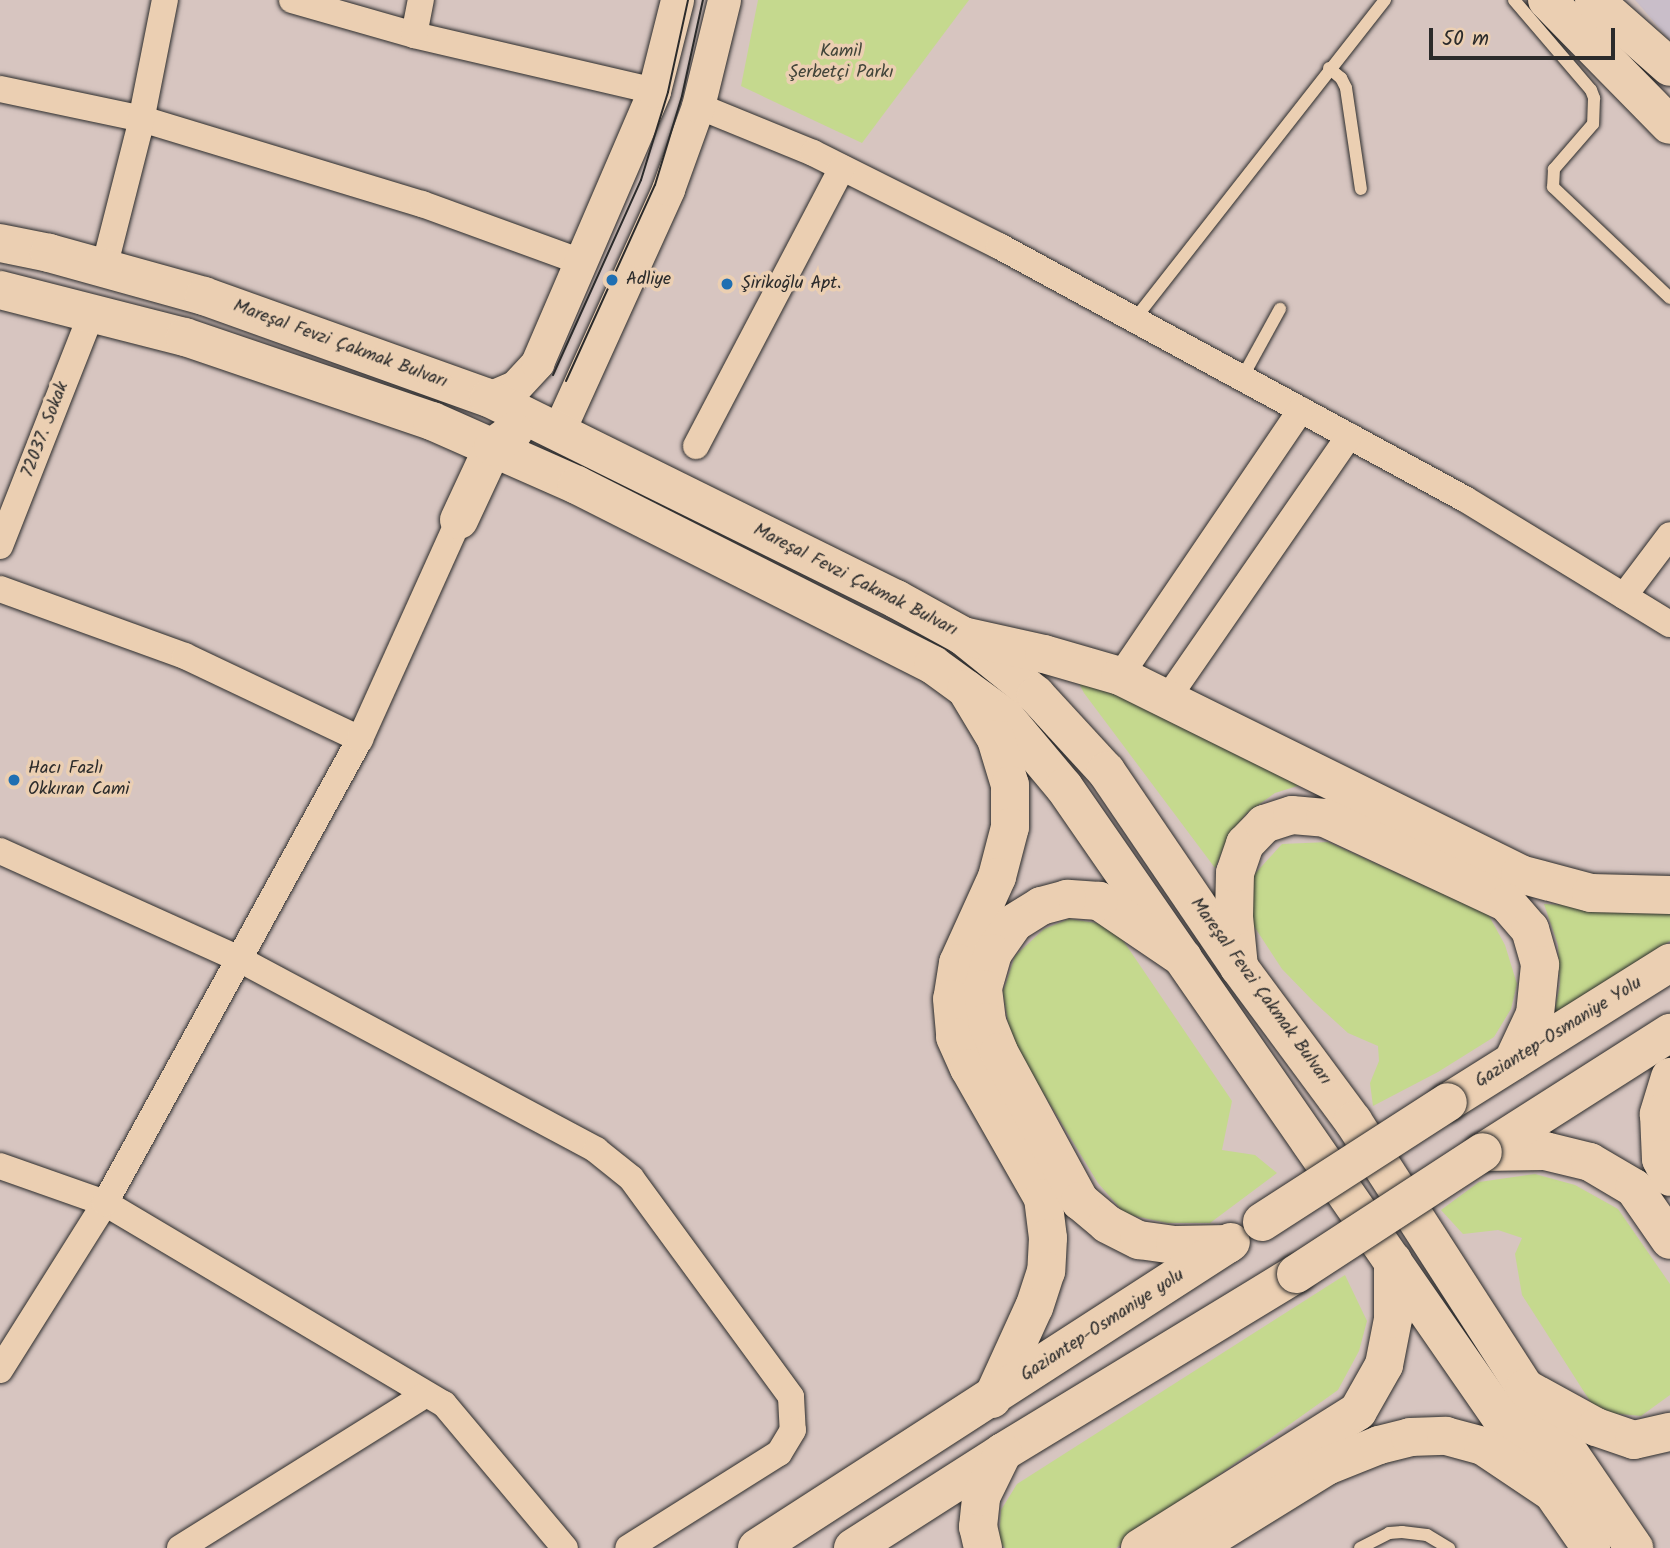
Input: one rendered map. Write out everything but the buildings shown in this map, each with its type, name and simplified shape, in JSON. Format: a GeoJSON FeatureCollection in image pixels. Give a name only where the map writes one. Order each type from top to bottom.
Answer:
{"type":"FeatureCollection","features":[{"type":"Feature","properties":{"kind":"main road"},"geometry":{"type":"LineString","coordinates":[[1547,0],[1670,125]]}},
{"type":"Feature","properties":{"kind":"main road"},"geometry":{"type":"LineString","coordinates":[[1594,0],[1670,67]]}},
{"type":"Feature","properties":{"kind":"main road","name":"Mareşal Fevzi Çakmak Bulvarı"},"geometry":{"type":"LineString","coordinates":[[0,243],[204,296],[489,398],[896,599],[963,636],[1036,695],[1106,771],[1238,967],[1353,1121],[1525,1388],[1634,1548]]}},
{"type":"Feature","properties":{"kind":"main road"},"geometry":{"type":"LineString","coordinates":[[0,289],[185,337],[432,421],[493,447],[577,485],[933,665],[1006,718],[1064,787],[1591,1548]]}},
{"type":"Feature","properties":{"kind":"main road"},"geometry":{"type":"LineString","coordinates":[[459,520],[493,447],[519,428],[549,427]]}},
{"type":"Feature","properties":{"kind":"main road"},"geometry":{"type":"LineString","coordinates":[[459,520],[509,483],[543,481],[577,485]]}},
{"type":"Feature","properties":{"kind":"main road"},"geometry":{"type":"LineString","coordinates":[[963,636],[1044,654],[1120,676],[1520,874],[1591,893],[1670,895]]}},
{"type":"Feature","properties":{"kind":"main road"},"geometry":{"type":"LineString","coordinates":[[966,689],[996,739],[1010,785],[1010,827],[997,877],[958,963],[952,999],[955,1037],[969,1069],[1043,1198],[1048,1238],[1046,1271],[1034,1307],[992,1399]]}},
{"type":"Feature","properties":{"kind":"main road"},"geometry":{"type":"LineString","coordinates":[[1238,967],[1234,917],[1235,873],[1245,845],[1264,824],[1292,815],[1325,818],[1507,903],[1530,929],[1540,965],[1535,1014],[1513,1061]]}},
{"type":"Feature","properties":{"kind":"main road"},"geometry":{"type":"LineString","coordinates":[[1183,958],[1099,901],[1067,899],[1041,906],[1014,923],[993,953],[984,989],[987,1021],[999,1052],[1080,1201],[1107,1224],[1139,1240],[1175,1245],[1228,1244]]}},
{"type":"Feature","properties":{"kind":"main road","name":"Gaziantep-Osmaniye Yolu"},"geometry":{"type":"LineString","coordinates":[[1448,1102],[1670,963]]}},
{"type":"Feature","properties":{"kind":"main road"},"geometry":{"type":"LineString","coordinates":[[853,1548],[1003,1451],[1296,1274],[1670,1033]]}},
{"type":"Feature","properties":{"kind":"main road"},"geometry":{"type":"LineString","coordinates":[[1670,1077],[1658,1114],[1661,1159],[1670,1177]]}},
{"type":"Feature","properties":{"kind":"main road","name":"Gaziantep-Osmaniye yolu"},"geometry":{"type":"LineString","coordinates":[[757,1548],[992,1399],[1448,1102]]}},
{"type":"Feature","properties":{"kind":"main road"},"geometry":{"type":"LineString","coordinates":[[1483,1153],[1545,1151],[1590,1162],[1634,1188],[1670,1240]]}},
{"type":"Feature","properties":{"kind":"main road"},"geometry":{"type":"LineString","coordinates":[[1140,1548],[1357,1411],[1384,1365],[1393,1319],[1393,1261]]}},
{"type":"Feature","properties":{"kind":"main road"},"geometry":{"type":"LineString","coordinates":[[1525,1388],[1596,1427],[1633,1440],[1670,1432]]}},
{"type":"Feature","properties":{"kind":"main road"},"geometry":{"type":"LineString","coordinates":[[1194,1548],[1327,1466],[1379,1445],[1410,1437],[1446,1436],[1483,1447],[1556,1495]]}},
{"type":"Feature","properties":{"kind":"main road"},"geometry":{"type":"LineString","coordinates":[[984,1548],[978,1527],[981,1497],[1003,1451]]}},
{"type":"Feature","properties":{"kind":"street"},"geometry":{"type":"LineString","coordinates":[[104,268],[142,119],[165,0]]}},
{"type":"Feature","properties":{"kind":"street"},"geometry":{"type":"LineString","coordinates":[[292,0],[414,35],[654,91]]}},
{"type":"Feature","properties":{"kind":"street"},"geometry":{"type":"LineString","coordinates":[[414,35],[421,0]]}},
{"type":"Feature","properties":{"kind":"street"},"geometry":{"type":"LineString","coordinates":[[489,398],[515,387],[537,363],[654,91],[677,0]]}},
{"type":"Feature","properties":{"kind":"street"},"geometry":{"type":"LineString","coordinates":[[549,427],[668,190],[698,106],[724,0]]}},
{"type":"Feature","properties":{"kind":"street"},"geometry":{"type":"LineString","coordinates":[[0,89],[142,119],[422,204],[581,262]]}},
{"type":"Feature","properties":{"kind":"street"},"geometry":{"type":"LineString","coordinates":[[698,106],[842,168],[999,246],[1465,499],[1670,624]]}},
{"type":"Feature","properties":{"kind":"street"},"geometry":{"type":"LineString","coordinates":[[696,446],[842,168]]}},
{"type":"Feature","properties":{"kind":"street","name":"72037. Sokak"},"geometry":{"type":"LineString","coordinates":[[0,546],[92,313]]}},
{"type":"Feature","properties":{"kind":"street"},"geometry":{"type":"LineString","coordinates":[[1120,676],[1301,410]]}},
{"type":"Feature","properties":{"kind":"street"},"geometry":{"type":"LineString","coordinates":[[1167,699],[1349,436]]}},
{"type":"Feature","properties":{"kind":"street"},"geometry":{"type":"LineString","coordinates":[[0,1370],[105,1203],[360,739],[459,520]]}},
{"type":"Feature","properties":{"kind":"street"},"geometry":{"type":"LineString","coordinates":[[1624,596],[1670,535]]}},
{"type":"Feature","properties":{"kind":"street"},"geometry":{"type":"LineString","coordinates":[[0,589],[185,656],[360,739]]}},
{"type":"Feature","properties":{"kind":"street"},"geometry":{"type":"LineString","coordinates":[[0,851],[239,959],[596,1150],[631,1178],[791,1397],[793,1430],[779,1452],[628,1548]]}},
{"type":"Feature","properties":{"kind":"street"},"geometry":{"type":"LineString","coordinates":[[0,1166],[105,1203],[444,1404],[565,1548]]}},
{"type":"Feature","properties":{"kind":"street"},"geometry":{"type":"LineString","coordinates":[[183,1547],[426,1394]]}},
{"type":"Feature","properties":{"kind":"lane"},"geometry":{"type":"LineString","coordinates":[[1134,320],[1385,0]]}},
{"type":"Feature","properties":{"kind":"lane"},"geometry":{"type":"LineString","coordinates":[[1514,0],[1591,90],[1594,98],[1593,124],[1554,169],[1553,187],[1670,298]]}},
{"type":"Feature","properties":{"kind":"lane"},"geometry":{"type":"LineString","coordinates":[[1329,68],[1341,78],[1346,88],[1361,189]]}},
{"type":"Feature","properties":{"kind":"lane"},"geometry":{"type":"LineString","coordinates":[[1242,378],[1280,309]]}},
{"type":"Feature","properties":{"kind":"lane"},"geometry":{"type":"LineString","coordinates":[[1360,1548],[1389,1534],[1402,1532],[1427,1535],[1449,1548]]}},
{"type":"Feature","properties":{"kind":"shaded area"},"geometry":{"type":"Polygon","coordinates":[[[1635,0],[1670,0],[1670,41],[1649,16],[1635,0]]]}},
{"type":"Feature","properties":{"kind":"green space","name":"Kamil Şerbetçi Parkı"},"geometry":{"type":"Polygon","coordinates":[[[758,0],[969,0],[862,143],[741,86],[758,0]]]}},
{"type":"Feature","properties":{"kind":"green space"},"geometry":{"type":"Polygon","coordinates":[[[1074,674],[1307,783],[1275,793],[1247,813],[1229,835],[1215,868],[1084,693],[1074,674]]]}},
{"type":"Feature","properties":{"kind":"green space"},"geometry":{"type":"Polygon","coordinates":[[[1328,842],[1488,914],[1505,945],[1517,984],[1511,1009],[1494,1037],[1438,1072],[1373,1106],[1370,1083],[1379,1061],[1378,1046],[1348,1033],[1314,1002],[1282,969],[1248,917],[1251,878],[1282,844],[1328,842]]]}},
{"type":"Feature","properties":{"kind":"green space"},"geometry":{"type":"Polygon","coordinates":[[[1544,904],[1670,909],[1670,941],[1554,1015],[1560,984],[1558,945],[1544,904]]]}},
{"type":"Feature","properties":{"kind":"green space"},"geometry":{"type":"Polygon","coordinates":[[[1069,919],[1097,923],[1118,933],[1232,1101],[1222,1150],[1255,1155],[1277,1173],[1210,1223],[1167,1223],[1125,1214],[1098,1183],[1011,1040],[1003,992],[1015,956],[1044,929],[1069,919]]]}},
{"type":"Feature","properties":{"kind":"green space"},"geometry":{"type":"Polygon","coordinates":[[[1535,1174],[1575,1185],[1618,1209],[1670,1284],[1670,1395],[1641,1416],[1597,1412],[1522,1295],[1515,1254],[1522,1238],[1498,1230],[1463,1234],[1441,1210],[1479,1182],[1535,1174]]]}},
{"type":"Feature","properties":{"kind":"green space"},"geometry":{"type":"Polygon","coordinates":[[[1345,1275],[1367,1321],[1359,1351],[1338,1390],[1116,1548],[1005,1548],[999,1541],[1001,1510],[1017,1484],[1345,1275]]]}},
{"type":"Feature","properties":{"kind":"tram line"},"geometry":{"type":"LineString","coordinates":[[553,375],[641,180],[668,92],[688,0]]}},
{"type":"Feature","properties":{"kind":"tram line"},"geometry":{"type":"LineString","coordinates":[[566,381],[655,185],[682,96],[703,0]]}},
{"type":"Feature","properties":{"kind":"place","name":"Adliye"},"geometry":{"type":"Point","coordinates":[612,280]}},
{"type":"Feature","properties":{"kind":"place","name":"Şirikoğlu Apt."},"geometry":{"type":"Point","coordinates":[727,284]}},
{"type":"Feature","properties":{"kind":"place","name":"Hacı Fazlı Okkıran Cami"},"geometry":{"type":"Point","coordinates":[14,780]}}]}
